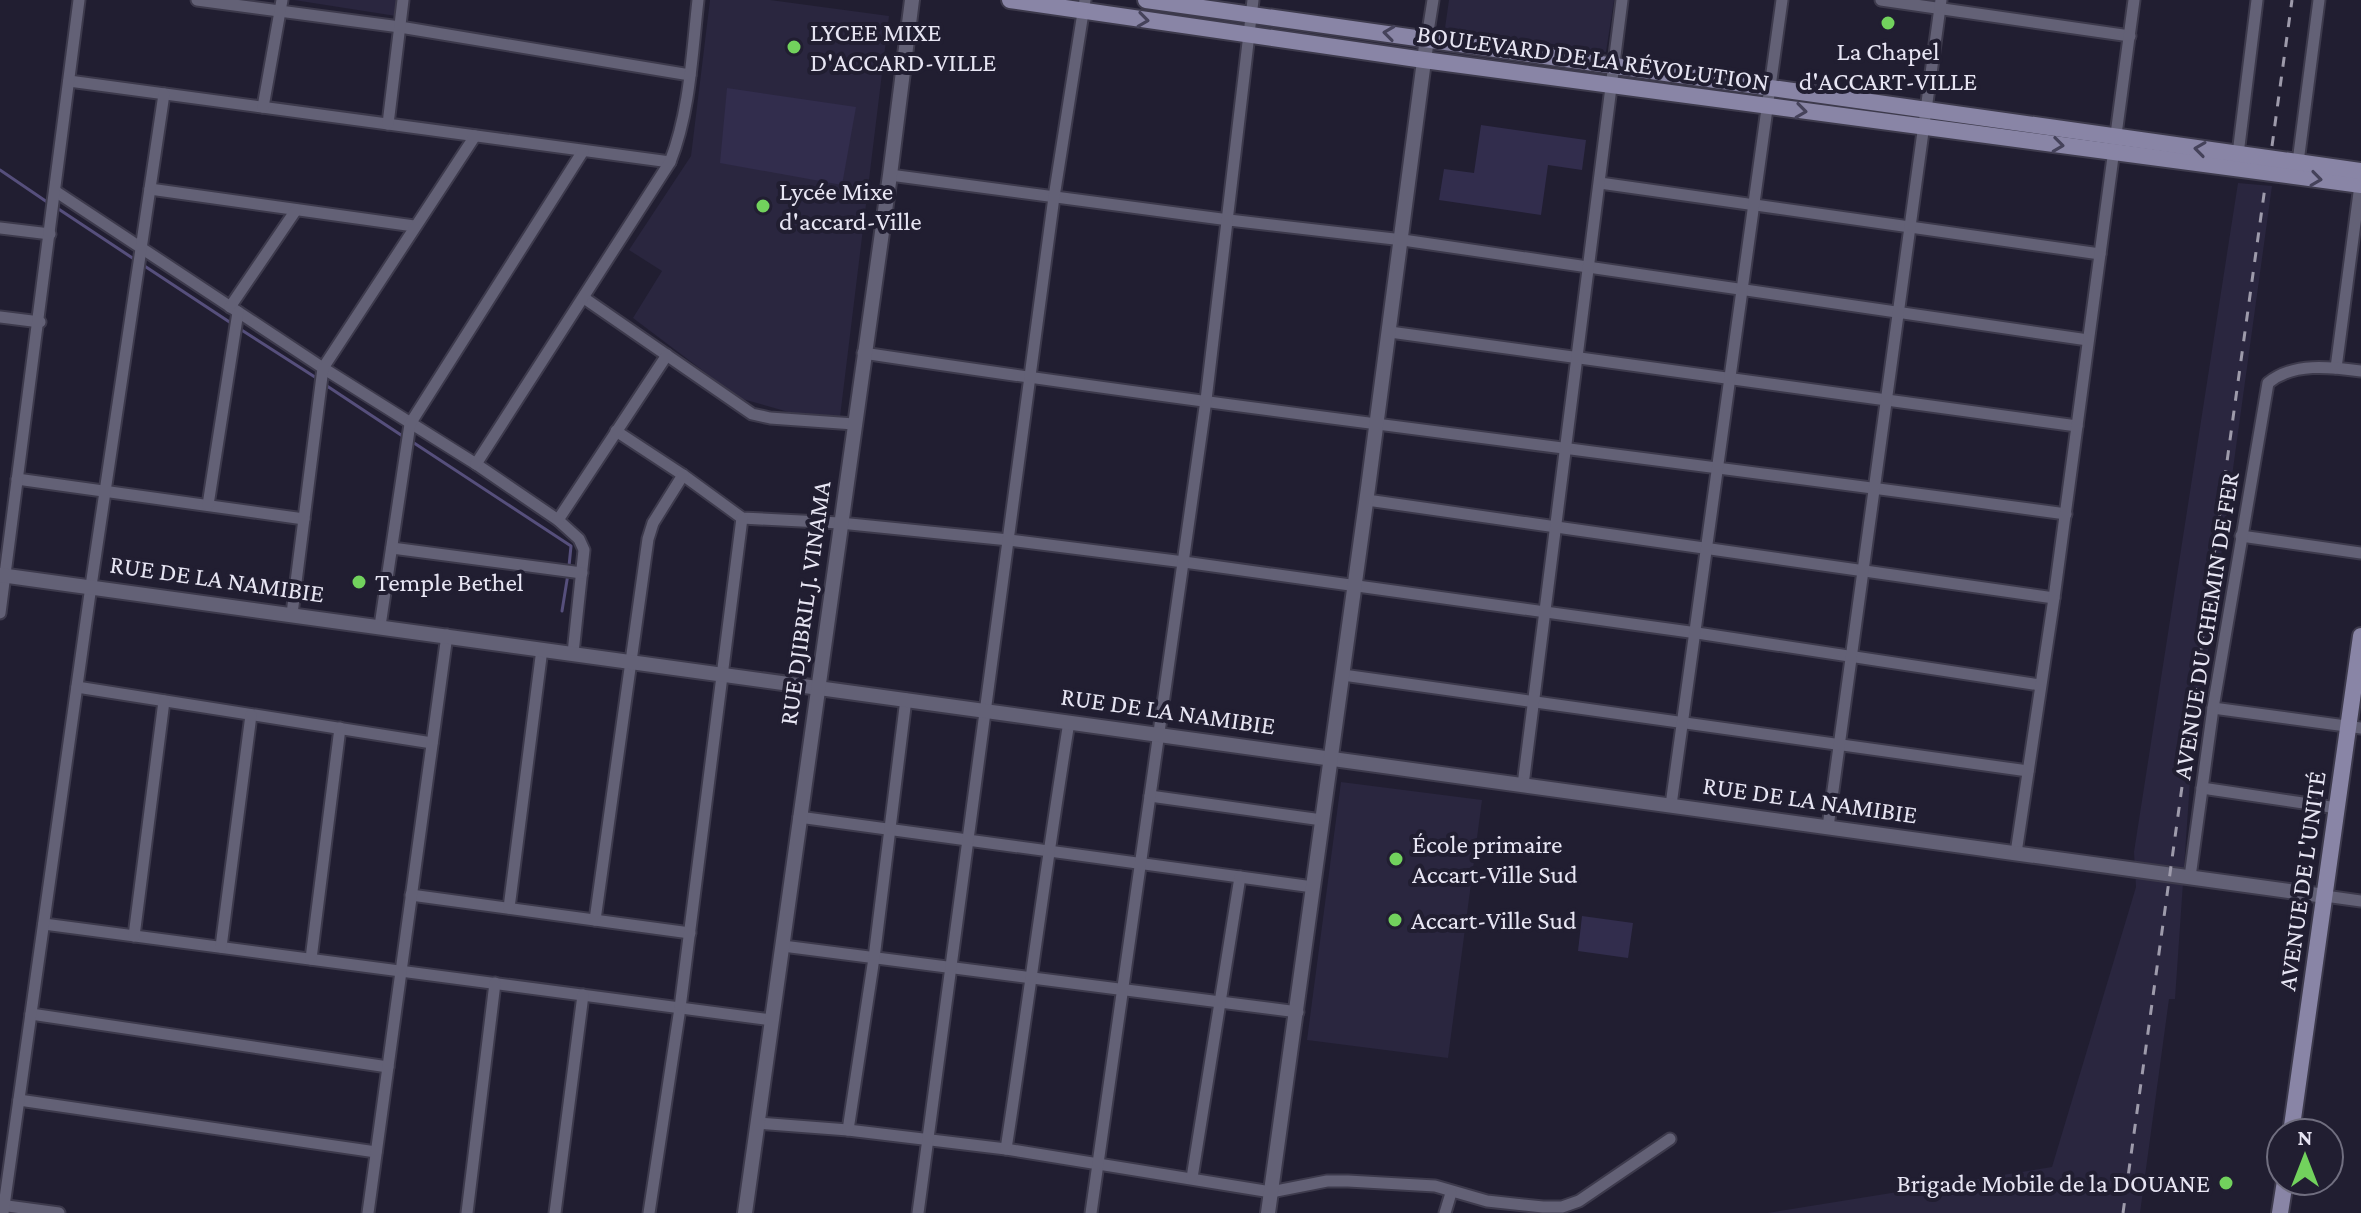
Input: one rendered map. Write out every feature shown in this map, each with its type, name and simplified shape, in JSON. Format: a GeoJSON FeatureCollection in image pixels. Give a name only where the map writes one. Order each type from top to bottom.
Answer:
{"type":"FeatureCollection","features":[{"type":"Feature","properties":{"kind":"main road","name":"BOULEVARD DE LA RÉVOLUTION"},"geometry":{"type":"LineString","coordinates":[[1010,0],[1084,6],[1424,60],[1613,83],[1925,128],[2238,154],[2361,171]]}},
{"type":"Feature","properties":{"kind":"main road","name":"BOULEVARD DE LA RÉVOLUTION"},"geometry":{"type":"LineString","coordinates":[[1146,0],[1252,7],[1427,38],[1769,89],[1927,108],[2113,144],[2361,185]]}},
{"type":"Feature","properties":{"kind":"main road","name":"AVENUE DE L'UNITÉ"},"geometry":{"type":"LineString","coordinates":[[2293,1117],[2337,808],[2355,727],[2361,636]]}},
{"type":"Feature","properties":{"kind":"street"},"geometry":{"type":"LineString","coordinates":[[0,613],[2,575],[40,322],[79,0]]}},
{"type":"Feature","properties":{"kind":"street"},"geometry":{"type":"LineString","coordinates":[[197,0],[281,6],[690,75]]}},
{"type":"Feature","properties":{"kind":"street"},"geometry":{"type":"LineString","coordinates":[[388,124],[403,0]]}},
{"type":"Feature","properties":{"kind":"street"},"geometry":{"type":"LineString","coordinates":[[476,464],[670,162],[677,145],[690,75],[698,0]]}},
{"type":"Feature","properties":{"kind":"street","name":"RUE DJIBRIL J. VINAMA"},"geometry":{"type":"LineString","coordinates":[[745,1213],[912,0]]}},
{"type":"Feature","properties":{"kind":"street"},"geometry":{"type":"LineString","coordinates":[[1268,1213],[1298,1012],[1433,0]]}},
{"type":"Feature","properties":{"kind":"street"},"geometry":{"type":"LineString","coordinates":[[1523,785],[1622,0]]}},
{"type":"Feature","properties":{"kind":"street"},"geometry":{"type":"LineString","coordinates":[[1671,805],[1782,0]]}},
{"type":"Feature","properties":{"kind":"street"},"geometry":{"type":"LineString","coordinates":[[1881,0],[1941,4],[2130,36]]}},
{"type":"Feature","properties":{"kind":"street"},"geometry":{"type":"LineString","coordinates":[[2016,853],[2066,514],[2134,0]]}},
{"type":"Feature","properties":{"kind":"street"},"geometry":{"type":"LineString","coordinates":[[2238,154],[2257,0]]}},
{"type":"Feature","properties":{"kind":"street"},"geometry":{"type":"LineString","coordinates":[[2298,162],[2319,0]]}},
{"type":"Feature","properties":{"kind":"street"},"geometry":{"type":"LineString","coordinates":[[1828,827],[1941,4]]}},
{"type":"Feature","properties":{"kind":"street"},"geometry":{"type":"LineString","coordinates":[[263,107],[281,6]]}},
{"type":"Feature","properties":{"kind":"street"},"geometry":{"type":"LineString","coordinates":[[918,1213],[1054,197],[1084,6]]}},
{"type":"Feature","properties":{"kind":"street"},"geometry":{"type":"LineString","coordinates":[[1091,1213],[1206,400],[1252,7]]}},
{"type":"Feature","properties":{"kind":"street"},"geometry":{"type":"LineString","coordinates":[[69,81],[670,162]]}},
{"type":"Feature","properties":{"kind":"street"},"geometry":{"type":"LineString","coordinates":[[59,1213],[2,1208],[164,94]]}},
{"type":"Feature","properties":{"kind":"street"},"geometry":{"type":"LineString","coordinates":[[292,614],[323,368],[475,136]]}},
{"type":"Feature","properties":{"kind":"street"},"geometry":{"type":"LineString","coordinates":[[380,626],[410,424],[583,151]]}},
{"type":"Feature","properties":{"kind":"street"},"geometry":{"type":"LineString","coordinates":[[890,175],[1403,240],[2088,340]]}},
{"type":"Feature","properties":{"kind":"street"},"geometry":{"type":"LineString","coordinates":[[1600,183],[2100,254]]}},
{"type":"Feature","properties":{"kind":"street"},"geometry":{"type":"LineString","coordinates":[[2361,185],[2336,368],[2361,371]]}},
{"type":"Feature","properties":{"kind":"street"},"geometry":{"type":"LineString","coordinates":[[150,189],[414,226]]}},
{"type":"Feature","properties":{"kind":"street"},"geometry":{"type":"LineString","coordinates":[[55,191],[558,520],[579,539],[584,550],[573,653]]}},
{"type":"Feature","properties":{"kind":"street"},"geometry":{"type":"LineString","coordinates":[[208,505],[234,309],[296,210]]}},
{"type":"Feature","properties":{"kind":"street"},"geometry":{"type":"LineString","coordinates":[[0,228],[50,234]]}},
{"type":"Feature","properties":{"kind":"street"},"geometry":{"type":"LineString","coordinates":[[584,298],[752,414],[854,424]]}},
{"type":"Feature","properties":{"kind":"street"},"geometry":{"type":"LineString","coordinates":[[0,317],[40,322]]}},
{"type":"Feature","properties":{"kind":"street"},"geometry":{"type":"LineString","coordinates":[[1390,332],[2077,426]]}},
{"type":"Feature","properties":{"kind":"street"},"geometry":{"type":"LineString","coordinates":[[863,353],[1565,450],[2066,514]]}},
{"type":"Feature","properties":{"kind":"street"},"geometry":{"type":"LineString","coordinates":[[558,520],[667,355]]}},
{"type":"Feature","properties":{"kind":"street","name":"AVENUE DU CHEMIN DE FER"},"geometry":{"type":"LineString","coordinates":[[2190,877],[2213,708],[2268,383],[2279,374],[2292,370],[2336,368]]}},
{"type":"Feature","properties":{"kind":"street"},"geometry":{"type":"LineString","coordinates":[[616,431],[742,518],[840,523],[1184,562],[1697,633],[2040,685]]}},
{"type":"Feature","properties":{"kind":"street"},"geometry":{"type":"LineString","coordinates":[[595,920],[648,539],[653,523],[683,475]]}},
{"type":"Feature","properties":{"kind":"street"},"geometry":{"type":"LineString","coordinates":[[17,479],[304,519]]}},
{"type":"Feature","properties":{"kind":"street"},"geometry":{"type":"LineString","coordinates":[[1367,500],[2054,598]]}},
{"type":"Feature","properties":{"kind":"street"},"geometry":{"type":"LineString","coordinates":[[649,1213],[680,1008],[742,518]]}},
{"type":"Feature","properties":{"kind":"street"},"geometry":{"type":"LineString","coordinates":[[2241,536],[2361,553]]}},
{"type":"Feature","properties":{"kind":"street"},"geometry":{"type":"LineString","coordinates":[[392,548],[582,573]]}},
{"type":"Feature","properties":{"kind":"street","name":"RUE DE LA NAMIBIE"},"geometry":{"type":"LineString","coordinates":[[2,575],[2325,896]]}},
{"type":"Feature","properties":{"kind":"street"},"geometry":{"type":"LineString","coordinates":[[368,1213],[447,635]]}},
{"type":"Feature","properties":{"kind":"street"},"geometry":{"type":"LineString","coordinates":[[509,908],[542,649]]}},
{"type":"Feature","properties":{"kind":"street"},"geometry":{"type":"LineString","coordinates":[[1343,675],[2028,771]]}},
{"type":"Feature","properties":{"kind":"street"},"geometry":{"type":"LineString","coordinates":[[77,687],[432,743]]}},
{"type":"Feature","properties":{"kind":"street"},"geometry":{"type":"LineString","coordinates":[[848,1130],[874,958],[906,699]]}},
{"type":"Feature","properties":{"kind":"street"},"geometry":{"type":"LineString","coordinates":[[134,936],[164,701]]}},
{"type":"Feature","properties":{"kind":"street"},"geometry":{"type":"LineString","coordinates":[[2213,708],[2355,727]]}},
{"type":"Feature","properties":{"kind":"street"},"geometry":{"type":"LineString","coordinates":[[221,947],[251,715]]}},
{"type":"Feature","properties":{"kind":"street"},"geometry":{"type":"LineString","coordinates":[[1006,1149],[1069,722]]}},
{"type":"Feature","properties":{"kind":"street"},"geometry":{"type":"LineString","coordinates":[[311,959],[340,728]]}},
{"type":"Feature","properties":{"kind":"street"},"geometry":{"type":"LineString","coordinates":[[2202,788],[2337,808]]}},
{"type":"Feature","properties":{"kind":"street"},"geometry":{"type":"LineString","coordinates":[[1150,796],[1322,820]]}},
{"type":"Feature","properties":{"kind":"street"},"geometry":{"type":"LineString","coordinates":[[799,817],[1313,887]]}},
{"type":"Feature","properties":{"kind":"street"},"geometry":{"type":"LineString","coordinates":[[1192,1178],[1240,877]]}},
{"type":"Feature","properties":{"kind":"street"},"geometry":{"type":"LineString","coordinates":[[411,895],[690,933]]}},
{"type":"Feature","properties":{"kind":"street"},"geometry":{"type":"LineString","coordinates":[[2325,896],[2361,901]]}},
{"type":"Feature","properties":{"kind":"street"},"geometry":{"type":"LineString","coordinates":[[44,924],[772,1020]]}},
{"type":"Feature","properties":{"kind":"street"},"geometry":{"type":"LineString","coordinates":[[783,946],[1298,1012]]}},
{"type":"Feature","properties":{"kind":"street"},"geometry":{"type":"LineString","coordinates":[[467,1213],[495,983]]}},
{"type":"Feature","properties":{"kind":"street"},"geometry":{"type":"LineString","coordinates":[[555,1213],[583,995]]}},
{"type":"Feature","properties":{"kind":"street"},"geometry":{"type":"LineString","coordinates":[[31,1014],[388,1067]]}},
{"type":"Feature","properties":{"kind":"street"},"geometry":{"type":"LineString","coordinates":[[19,1100],[376,1152]]}},
{"type":"Feature","properties":{"kind":"street"},"geometry":{"type":"LineString","coordinates":[[757,1123],[848,1130],[1006,1149],[1271,1192],[1327,1181],[1348,1181],[1435,1186],[1487,1201],[1562,1207],[1579,1201],[1670,1139]]}},
{"type":"Feature","properties":{"kind":"street"},"geometry":{"type":"LineString","coordinates":[[1445,1213],[1451,1193]]}},
{"type":"Feature","properties":{"kind":"shaded area"},"geometry":{"type":"Polygon","coordinates":[[[294,0],[399,0],[396,16],[294,0]]]}},
{"type":"Feature","properties":{"kind":"shaded area","name":"Lycée Mixe d'accard-Ville"},"geometry":{"type":"Polygon","coordinates":[[[710,0],[770,0],[889,16],[840,417],[792,413],[739,398],[633,318],[662,271],[629,250],[691,156],[710,0]]]}},
{"type":"Feature","properties":{"kind":"shaded area"},"geometry":{"type":"Polygon","coordinates":[[[1449,0],[1614,0],[1606,52],[1445,28],[1449,0]]]}},
{"type":"Feature","properties":{"kind":"shaded area"},"geometry":{"type":"Polygon","coordinates":[[[727,88],[856,107],[842,185],[720,163],[727,88]]]}},
{"type":"Feature","properties":{"kind":"shaded area"},"geometry":{"type":"Polygon","coordinates":[[[1481,125],[1586,140],[1582,170],[1548,165],[1541,215],[1439,200],[1444,169],[1474,173],[1481,125]]]}},
{"type":"Feature","properties":{"kind":"shaded area"},"geometry":{"type":"Polygon","coordinates":[[[2238,183],[2272,186],[2190,781],[2175,999],[2169,999],[2140,1213],[1767,1213],[2052,1167],[2136,887],[2134,852],[2238,183]]]}},
{"type":"Feature","properties":{"kind":"shaded area","name":"Accart-Ville Sud"},"geometry":{"type":"Polygon","coordinates":[[[1341,782],[1482,800],[1448,1058],[1307,1040],[1341,782]]]}},
{"type":"Feature","properties":{"kind":"shaded area"},"geometry":{"type":"Polygon","coordinates":[[[1582,916],[1633,923],[1628,958],[1578,951],[1582,916]]]}},
{"type":"Feature","properties":{"kind":"waterway"},"geometry":{"type":"LineString","coordinates":[[0,170],[50,204]]}},
{"type":"Feature","properties":{"kind":"waterway"},"geometry":{"type":"LineString","coordinates":[[57,208],[137,261]]}},
{"type":"Feature","properties":{"kind":"waterway"},"geometry":{"type":"LineString","coordinates":[[143,265],[234,325]]}},
{"type":"Feature","properties":{"kind":"waterway"},"geometry":{"type":"LineString","coordinates":[[240,329],[318,379]]}},
{"type":"Feature","properties":{"kind":"waterway"},"geometry":{"type":"LineString","coordinates":[[324,384],[404,437]]}},
{"type":"Feature","properties":{"kind":"waterway"},"geometry":{"type":"LineString","coordinates":[[411,441],[571,546],[569,566]]}},
{"type":"Feature","properties":{"kind":"waterway"},"geometry":{"type":"LineString","coordinates":[[562,611],[568,574]]}},
{"type":"Feature","properties":{"kind":"railway"},"geometry":{"type":"LineString","coordinates":[[2272,146],[2292,0]]}},
{"type":"Feature","properties":{"kind":"railway"},"geometry":{"type":"LineString","coordinates":[[2123,1213],[2265,187]]}},
{"type":"Feature","properties":{"kind":"place","name":"La Chapel d'ACCART-VILLE"},"geometry":{"type":"Point","coordinates":[1888,23]}},
{"type":"Feature","properties":{"kind":"place","name":"LYCEE MIXE D'ACCARD-VILLE"},"geometry":{"type":"Point","coordinates":[794,47]}},
{"type":"Feature","properties":{"kind":"place","name":"Lycée Mixe d'accard-Ville"},"geometry":{"type":"Point","coordinates":[763,206]}},
{"type":"Feature","properties":{"kind":"place","name":"Temple Bethel"},"geometry":{"type":"Point","coordinates":[359,582]}},
{"type":"Feature","properties":{"kind":"place","name":"École primaire Accart-Ville Sud"},"geometry":{"type":"Point","coordinates":[1396,859]}},
{"type":"Feature","properties":{"kind":"place","name":"Accart-Ville Sud"},"geometry":{"type":"Point","coordinates":[1395,920]}},
{"type":"Feature","properties":{"kind":"place","name":"Brigade Mobile de la DOUANE"},"geometry":{"type":"Point","coordinates":[2226,1183]}}]}
